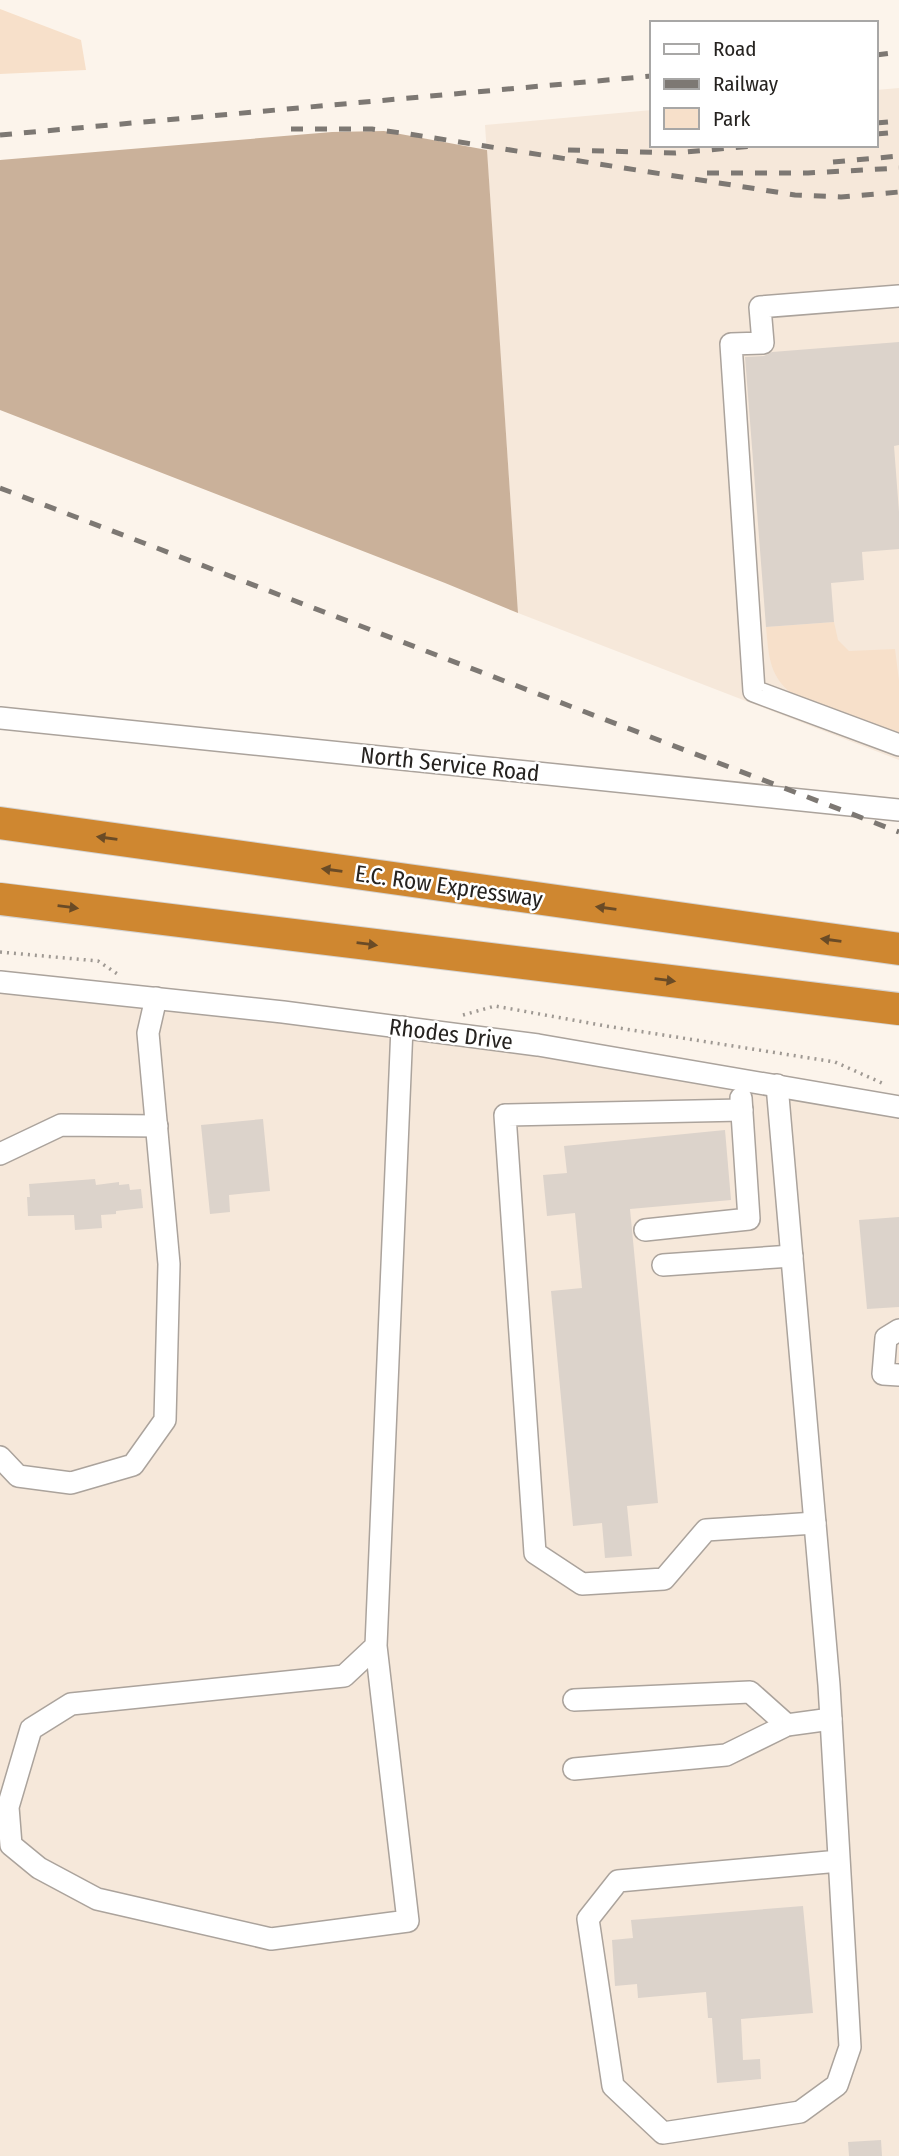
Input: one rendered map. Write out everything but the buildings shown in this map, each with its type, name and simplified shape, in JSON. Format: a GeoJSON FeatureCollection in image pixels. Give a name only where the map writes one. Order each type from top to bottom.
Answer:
{"type":"FeatureCollection","features":[{"type":"Feature","properties":{"kind":"highway","name":"E.C. Row Expressway"},"geometry":{"type":"LineString","coordinates":[[0,823],[899,949]]}},
{"type":"Feature","properties":{"kind":"highway"},"geometry":{"type":"LineString","coordinates":[[0,899],[899,1009]]}},
{"type":"Feature","properties":{"kind":"street"},"geometry":{"type":"LineString","coordinates":[[899,296],[760,307],[763,343],[731,344],[754,691],[899,745]]}},
{"type":"Feature","properties":{"kind":"street","name":"North Service Road"},"geometry":{"type":"LineString","coordinates":[[0,718],[899,810]]}},
{"type":"Feature","properties":{"kind":"street","name":"Rhodes Drive"},"geometry":{"type":"LineString","coordinates":[[0,982],[156,998],[538,1045],[899,1107]]}},
{"type":"Feature","properties":{"kind":"street"},"geometry":{"type":"LineString","coordinates":[[0,1457],[18,1476],[71,1483],[133,1465],[165,1420],[169,1264],[148,1033],[156,998]]}},
{"type":"Feature","properties":{"kind":"street"},"geometry":{"type":"LineString","coordinates":[[376,1646],[344,1676],[71,1704],[31,1729],[8,1807],[11,1845],[38,1868],[97,1899],[271,1939],[408,1921],[376,1646],[402,1027]]}},
{"type":"Feature","properties":{"kind":"street"},"geometry":{"type":"LineString","coordinates":[[645,1230],[748,1219],[739,1079]]}},
{"type":"Feature","properties":{"kind":"street"},"geometry":{"type":"LineString","coordinates":[[777,1085],[831,1719],[850,2047],[837,2085],[800,2112],[663,2133],[613,2086],[588,1919],[618,1881],[839,1861]]}},
{"type":"Feature","properties":{"kind":"street"},"geometry":{"type":"LineString","coordinates":[[741,1110],[505,1115],[535,1553],[582,1584],[664,1579],[706,1530],[815,1523]]}},
{"type":"Feature","properties":{"kind":"street"},"geometry":{"type":"LineString","coordinates":[[0,1154],[61,1125],[157,1126]]}},
{"type":"Feature","properties":{"kind":"street"},"geometry":{"type":"LineString","coordinates":[[663,1265],[792,1256]]}},
{"type":"Feature","properties":{"kind":"street"},"geometry":{"type":"LineString","coordinates":[[899,1330],[886,1338],[883,1374],[899,1375]]}},
{"type":"Feature","properties":{"kind":"street"},"geometry":{"type":"LineString","coordinates":[[573,1700],[750,1692],[787,1725]]}},
{"type":"Feature","properties":{"kind":"street"},"geometry":{"type":"LineString","coordinates":[[574,1769],[726,1755],[787,1725],[831,1719]]}},
{"type":"Feature","properties":{"kind":"path"},"geometry":{"type":"LineString","coordinates":[[0,952],[98,961],[121,976]]}},
{"type":"Feature","properties":{"kind":"path"},"geometry":{"type":"LineString","coordinates":[[495,1006],[835,1062],[884,1084]]}},
{"type":"Feature","properties":{"kind":"shaded area"},"geometry":{"type":"Polygon","coordinates":[[[899,88],[899,760],[518,613],[485,125],[650,110],[650,147],[878,147],[878,90],[899,88]]]}},
{"type":"Feature","properties":{"kind":"shaded area"},"geometry":{"type":"Polygon","coordinates":[[[384,131],[487,150],[518,613],[0,410],[0,160],[332,132],[384,131]]]}},
{"type":"Feature","properties":{"kind":"shaded area"},"geometry":{"type":"Polygon","coordinates":[[[0,993],[463,1044],[809,1099],[899,1118],[899,2156],[0,2156],[0,993]]]}},
{"type":"Feature","properties":{"kind":"green space"},"geometry":{"type":"Polygon","coordinates":[[[0,9],[81,40],[86,70],[0,74],[0,9]]]}},
{"type":"Feature","properties":{"kind":"green space"},"geometry":{"type":"Polygon","coordinates":[[[834,622],[838,640],[849,651],[895,649],[899,681],[899,737],[798,698],[788,691],[776,675],[770,658],[766,627],[834,622]]]}},
{"type":"Feature","properties":{"kind":"railway"},"geometry":{"type":"LineString","coordinates":[[878,55],[899,52]]}},
{"type":"Feature","properties":{"kind":"railway"},"geometry":{"type":"LineString","coordinates":[[0,135],[650,76]]}},
{"type":"Feature","properties":{"kind":"railway"},"geometry":{"type":"LineString","coordinates":[[878,123],[899,121]]}},
{"type":"Feature","properties":{"kind":"railway"},"geometry":{"type":"LineString","coordinates":[[291,129],[372,129],[795,195],[841,197],[899,192]]}},
{"type":"Feature","properties":{"kind":"railway"},"geometry":{"type":"LineString","coordinates":[[878,134],[899,132]]}},
{"type":"Feature","properties":{"kind":"railway"},"geometry":{"type":"LineString","coordinates":[[568,150],[675,153],[741,147]]}},
{"type":"Feature","properties":{"kind":"railway"},"geometry":{"type":"LineString","coordinates":[[833,162],[899,156]]}},
{"type":"Feature","properties":{"kind":"railway"},"geometry":{"type":"LineString","coordinates":[[707,173],[808,173],[899,168]]}},
{"type":"Feature","properties":{"kind":"railway"},"geometry":{"type":"LineString","coordinates":[[0,488],[899,832]]}}]}
